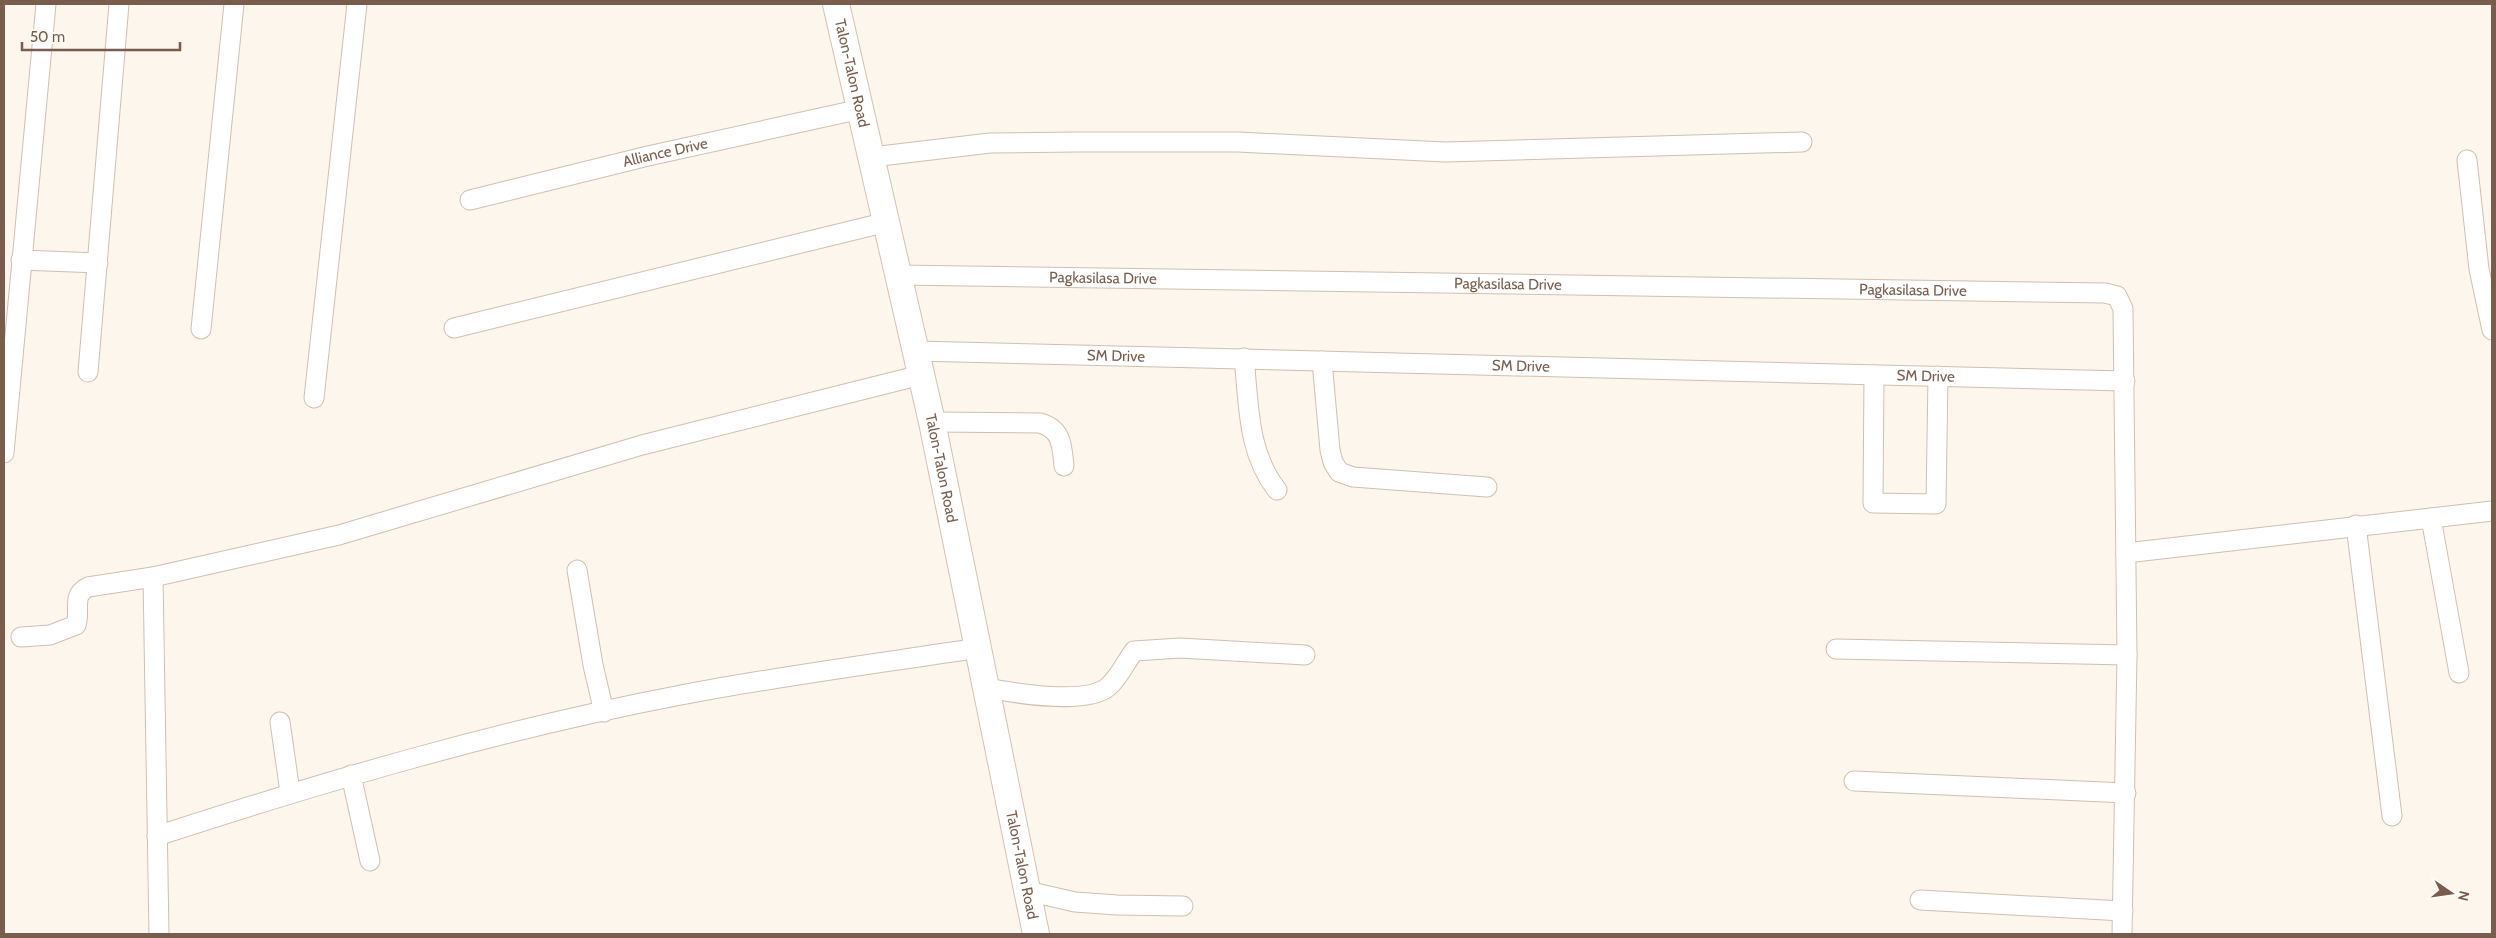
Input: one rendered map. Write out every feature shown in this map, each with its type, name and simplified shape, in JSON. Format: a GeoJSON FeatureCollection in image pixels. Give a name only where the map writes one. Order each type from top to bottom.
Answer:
{"type":"FeatureCollection","features":[{"type":"Feature","properties":{"kind":"street"},"geometry":{"type":"LineString","coordinates":[[4,453],[46,4]]}},
{"type":"Feature","properties":{"kind":"street"},"geometry":{"type":"LineString","coordinates":[[88,372],[119,4]]}},
{"type":"Feature","properties":{"kind":"street"},"geometry":{"type":"LineString","coordinates":[[201,329],[234,4]]}},
{"type":"Feature","properties":{"kind":"street"},"geometry":{"type":"LineString","coordinates":[[314,398],[357,4]]}},
{"type":"Feature","properties":{"kind":"street","name":"Talon-Talon Road"},"geometry":{"type":"LineString","coordinates":[[836,4],[932,422],[1036,934]]}},
{"type":"Feature","properties":{"kind":"street","name":"Alliance Drive"},"geometry":{"type":"LineString","coordinates":[[470,200],[648,156],[861,109]]}},
{"type":"Feature","properties":{"kind":"street"},"geometry":{"type":"LineString","coordinates":[[872,157],[990,144],[1078,142],[1238,142],[1445,152],[1802,142]]}},
{"type":"Feature","properties":{"kind":"street"},"geometry":{"type":"LineString","coordinates":[[2467,160],[2479,269],[2492,330]]}},
{"type":"Feature","properties":{"kind":"street"},"geometry":{"type":"LineString","coordinates":[[454,328],[887,222]]}},
{"type":"Feature","properties":{"kind":"street"},"geometry":{"type":"LineString","coordinates":[[21,260],[98,263]]}},
{"type":"Feature","properties":{"kind":"street","name":"Pagkasilasa Drive"},"geometry":{"type":"LineString","coordinates":[[899,275],[2105,293],[2117,296],[2123,309],[2125,380]]}},
{"type":"Feature","properties":{"kind":"street"},"geometry":{"type":"LineString","coordinates":[[1244,358],[1252,431],[1259,460],[1265,474],[1277,490]]}},
{"type":"Feature","properties":{"kind":"street","name":"SM Drive"},"geometry":{"type":"LineString","coordinates":[[21,637],[50,635],[76,625],[78,619],[77,595],[80,590],[88,587],[153,577],[339,535],[919,363],[1244,358],[2125,380]]}},
{"type":"Feature","properties":{"kind":"street"},"geometry":{"type":"LineString","coordinates":[[1322,361],[1330,450],[1333,462],[1339,472],[1353,477],[1486,487]]}},
{"type":"Feature","properties":{"kind":"street"},"geometry":{"type":"LineString","coordinates":[[1874,375],[1873,503],[1936,504],[1938,376]]}},
{"type":"Feature","properties":{"kind":"street"},"geometry":{"type":"LineString","coordinates":[[2122,934],[2128,655],[2125,380]]}},
{"type":"Feature","properties":{"kind":"street"},"geometry":{"type":"LineString","coordinates":[[932,422],[1040,423],[1050,426],[1059,437],[1064,466]]}},
{"type":"Feature","properties":{"kind":"street"},"geometry":{"type":"LineString","coordinates":[[2126,552],[2492,511]]}},
{"type":"Feature","properties":{"kind":"street"},"geometry":{"type":"LineString","coordinates":[[2431,518],[2459,674]]}},
{"type":"Feature","properties":{"kind":"street"},"geometry":{"type":"LineString","coordinates":[[2356,525],[2392,816]]}},
{"type":"Feature","properties":{"kind":"street"},"geometry":{"type":"LineString","coordinates":[[577,570],[593,665],[604,712]]}},
{"type":"Feature","properties":{"kind":"street"},"geometry":{"type":"LineString","coordinates":[[153,577],[159,934]]}},
{"type":"Feature","properties":{"kind":"street"},"geometry":{"type":"LineString","coordinates":[[157,836],[290,792],[512,732],[681,695],[979,648]]}},
{"type":"Feature","properties":{"kind":"street"},"geometry":{"type":"LineString","coordinates":[[987,688],[1046,696],[1092,696],[1108,687],[1134,651],[1180,648],[1305,655]]}},
{"type":"Feature","properties":{"kind":"street"},"geometry":{"type":"LineString","coordinates":[[1836,649],[2128,655]]}},
{"type":"Feature","properties":{"kind":"street"},"geometry":{"type":"LineString","coordinates":[[280,722],[290,792]]}},
{"type":"Feature","properties":{"kind":"street"},"geometry":{"type":"LineString","coordinates":[[350,775],[370,861]]}},
{"type":"Feature","properties":{"kind":"street"},"geometry":{"type":"LineString","coordinates":[[1854,781],[2126,793]]}},
{"type":"Feature","properties":{"kind":"street"},"geometry":{"type":"LineString","coordinates":[[1027,892],[1075,902],[1183,906]]}},
{"type":"Feature","properties":{"kind":"street"},"geometry":{"type":"LineString","coordinates":[[1920,900],[2123,911]]}}]}
